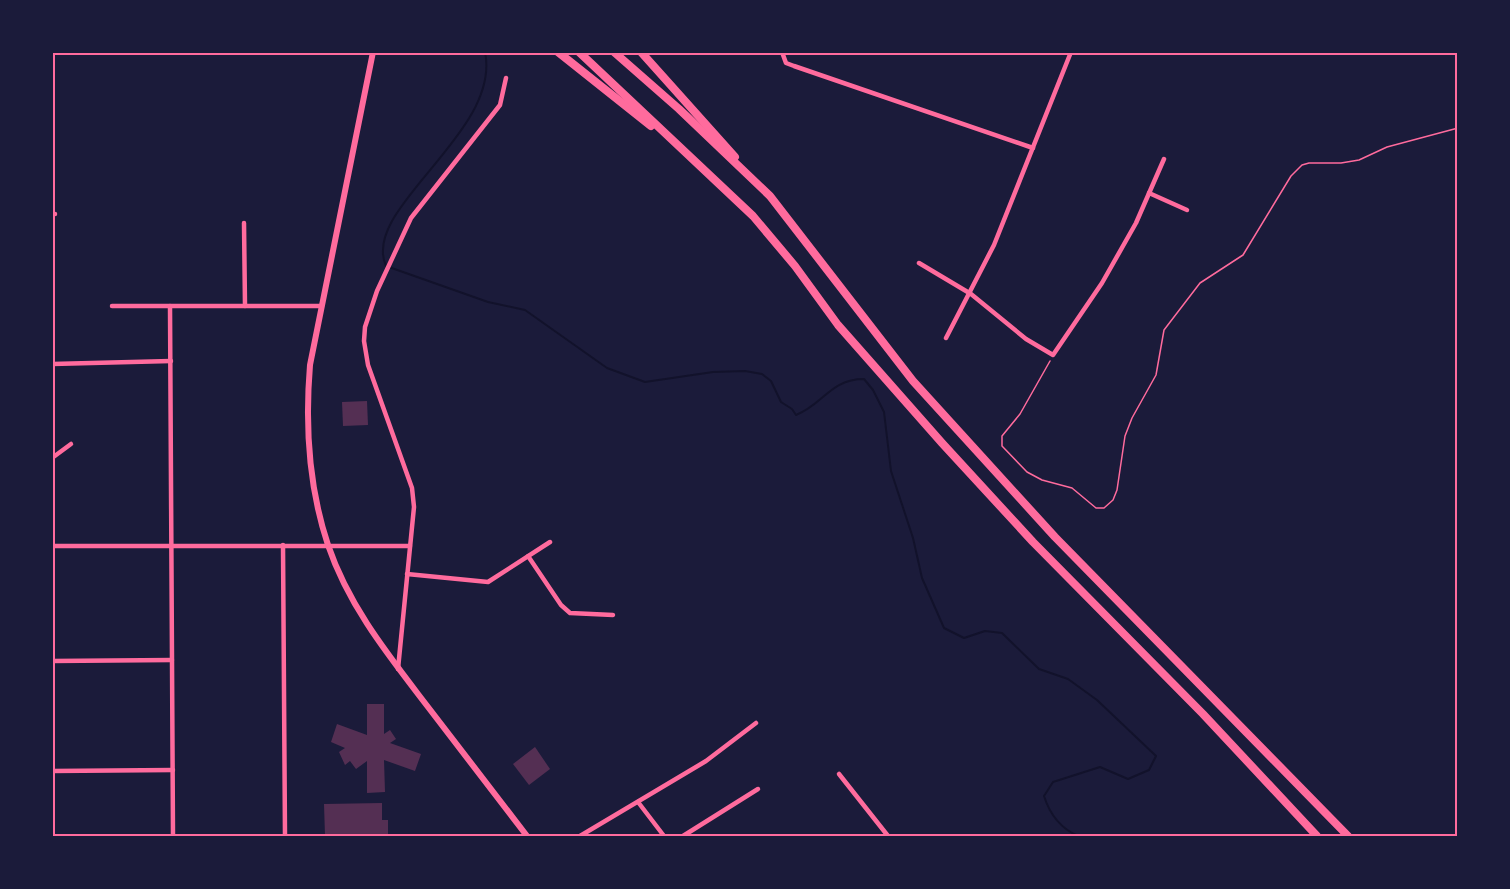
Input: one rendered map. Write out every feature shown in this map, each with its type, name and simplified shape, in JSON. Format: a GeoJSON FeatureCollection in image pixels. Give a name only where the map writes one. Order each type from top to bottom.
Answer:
{"type":"FeatureCollection","features":[{"type":"Feature","properties":{"kind":"highway"},"geometry":{"type":"LineString","coordinates":[[558,52],[683,151]]}},
{"type":"Feature","properties":{"kind":"highway"},"geometry":{"type":"LineString","coordinates":[[579,52],[753,216],[795,266],[838,325],[1026,534],[1203,714],[1317,837]]}},
{"type":"Feature","properties":{"kind":"highway"},"geometry":{"type":"LineString","coordinates":[[615,52],[679,109],[770,196]]}},
{"type":"Feature","properties":{"kind":"highway"},"geometry":{"type":"LineString","coordinates":[[641,52],[770,196],[838,288],[921,390],[1055,537],[1348,837]]}},
{"type":"Feature","properties":{"kind":"main road"},"geometry":{"type":"LineString","coordinates":[[373,52],[310,365],[308,409],[314,485],[328,545],[363,619],[398,669],[527,837]]}},
{"type":"Feature","properties":{"kind":"street"},"geometry":{"type":"LineString","coordinates":[[782,52],[786,63],[1033,148]]}},
{"type":"Feature","properties":{"kind":"street"},"geometry":{"type":"LineString","coordinates":[[946,338],[971,294],[994,245],[1071,52]]}},
{"type":"Feature","properties":{"kind":"street"},"geometry":{"type":"LineString","coordinates":[[398,669],[414,507],[412,488],[368,365],[364,341],[368,313],[411,218],[500,105],[506,78]]}},
{"type":"Feature","properties":{"kind":"street"},"geometry":{"type":"LineString","coordinates":[[919,263],[971,294],[1026,339],[1053,355],[1102,283],[1136,223],[1164,159]]}},
{"type":"Feature","properties":{"kind":"street"},"geometry":{"type":"LineString","coordinates":[[1149,194],[1187,210]]}},
{"type":"Feature","properties":{"kind":"street"},"geometry":{"type":"LineString","coordinates":[[244,223],[245,306]]}},
{"type":"Feature","properties":{"kind":"street"},"geometry":{"type":"LineString","coordinates":[[112,306],[322,306]]}},
{"type":"Feature","properties":{"kind":"street"},"geometry":{"type":"LineString","coordinates":[[170,306],[173,837]]}},
{"type":"Feature","properties":{"kind":"street"},"geometry":{"type":"LineString","coordinates":[[52,364],[171,361]]}},
{"type":"Feature","properties":{"kind":"street"},"geometry":{"type":"LineString","coordinates":[[52,458],[71,444]]}},
{"type":"Feature","properties":{"kind":"street"},"geometry":{"type":"LineString","coordinates":[[407,574],[488,582],[550,542]]}},
{"type":"Feature","properties":{"kind":"street"},"geometry":{"type":"LineString","coordinates":[[283,545],[285,837]]}},
{"type":"Feature","properties":{"kind":"street"},"geometry":{"type":"LineString","coordinates":[[52,546],[410,546]]}},
{"type":"Feature","properties":{"kind":"street"},"geometry":{"type":"LineString","coordinates":[[528,556],[561,605],[570,613],[613,615]]}},
{"type":"Feature","properties":{"kind":"street"},"geometry":{"type":"LineString","coordinates":[[52,661],[172,660]]}},
{"type":"Feature","properties":{"kind":"street"},"geometry":{"type":"LineString","coordinates":[[580,837],[706,761],[756,723]]}},
{"type":"Feature","properties":{"kind":"street"},"geometry":{"type":"LineString","coordinates":[[52,771],[173,770]]}},
{"type":"Feature","properties":{"kind":"street"},"geometry":{"type":"LineString","coordinates":[[839,774],[888,837]]}},
{"type":"Feature","properties":{"kind":"street"},"geometry":{"type":"LineString","coordinates":[[683,837],[758,789]]}},
{"type":"Feature","properties":{"kind":"street"},"geometry":{"type":"LineString","coordinates":[[638,802],[664,837]]}},
{"type":"Feature","properties":{"kind":"path"},"geometry":{"type":"LineString","coordinates":[[1053,355],[1031,397],[1002,436],[1002,446],[1010,457],[1028,472],[1042,480],[1072,488],[1096,507],[1104,508],[1113,500],[1117,490],[1125,436],[1132,418],[1156,375],[1164,330],[1177,310],[1200,283],[1243,255],[1291,176],[1302,165],[1309,163],[1341,164],[1359,160],[1387,147],[1458,128]]}},
{"type":"Feature","properties":{"kind":"building"},"geometry":{"type":"Polygon","coordinates":[[[367,401],[368,425],[343,426],[342,402],[367,401]]]}},
{"type":"Feature","properties":{"kind":"building"},"geometry":{"type":"Polygon","coordinates":[[[367,704],[384,704],[384,734],[390,730],[396,739],[390,743],[421,754],[415,771],[384,760],[385,792],[367,793],[367,761],[356,769],[350,761],[345,765],[339,752],[345,748],[331,742],[337,724],[367,735],[367,704]]]}},
{"type":"Feature","properties":{"kind":"building"},"geometry":{"type":"Polygon","coordinates":[[[535,747],[550,769],[529,785],[513,764],[535,747]]]}},
{"type":"Feature","properties":{"kind":"building"},"geometry":{"type":"Polygon","coordinates":[[[382,803],[382,820],[388,820],[388,836],[325,836],[324,804],[382,803]]]}},
{"type":"Feature","properties":{"kind":"waterway"},"geometry":{"type":"LineString","coordinates":[[485,52],[485,82],[473,111],[454,140],[410,194],[393,219],[383,243],[386,266],[488,302],[525,310],[607,368],[645,382],[713,372],[745,371],[762,374],[771,381],[781,402],[792,409],[796,415],[843,383],[864,379],[873,390],[884,412],[891,471],[913,538],[922,578],[944,628],[964,638],[985,631],[1002,633],[1039,669],[1068,679],[1097,700],[1156,756],[1149,770],[1128,779],[1100,767],[1053,782],[1044,796],[1049,809],[1061,825],[1078,836]]}}]}
